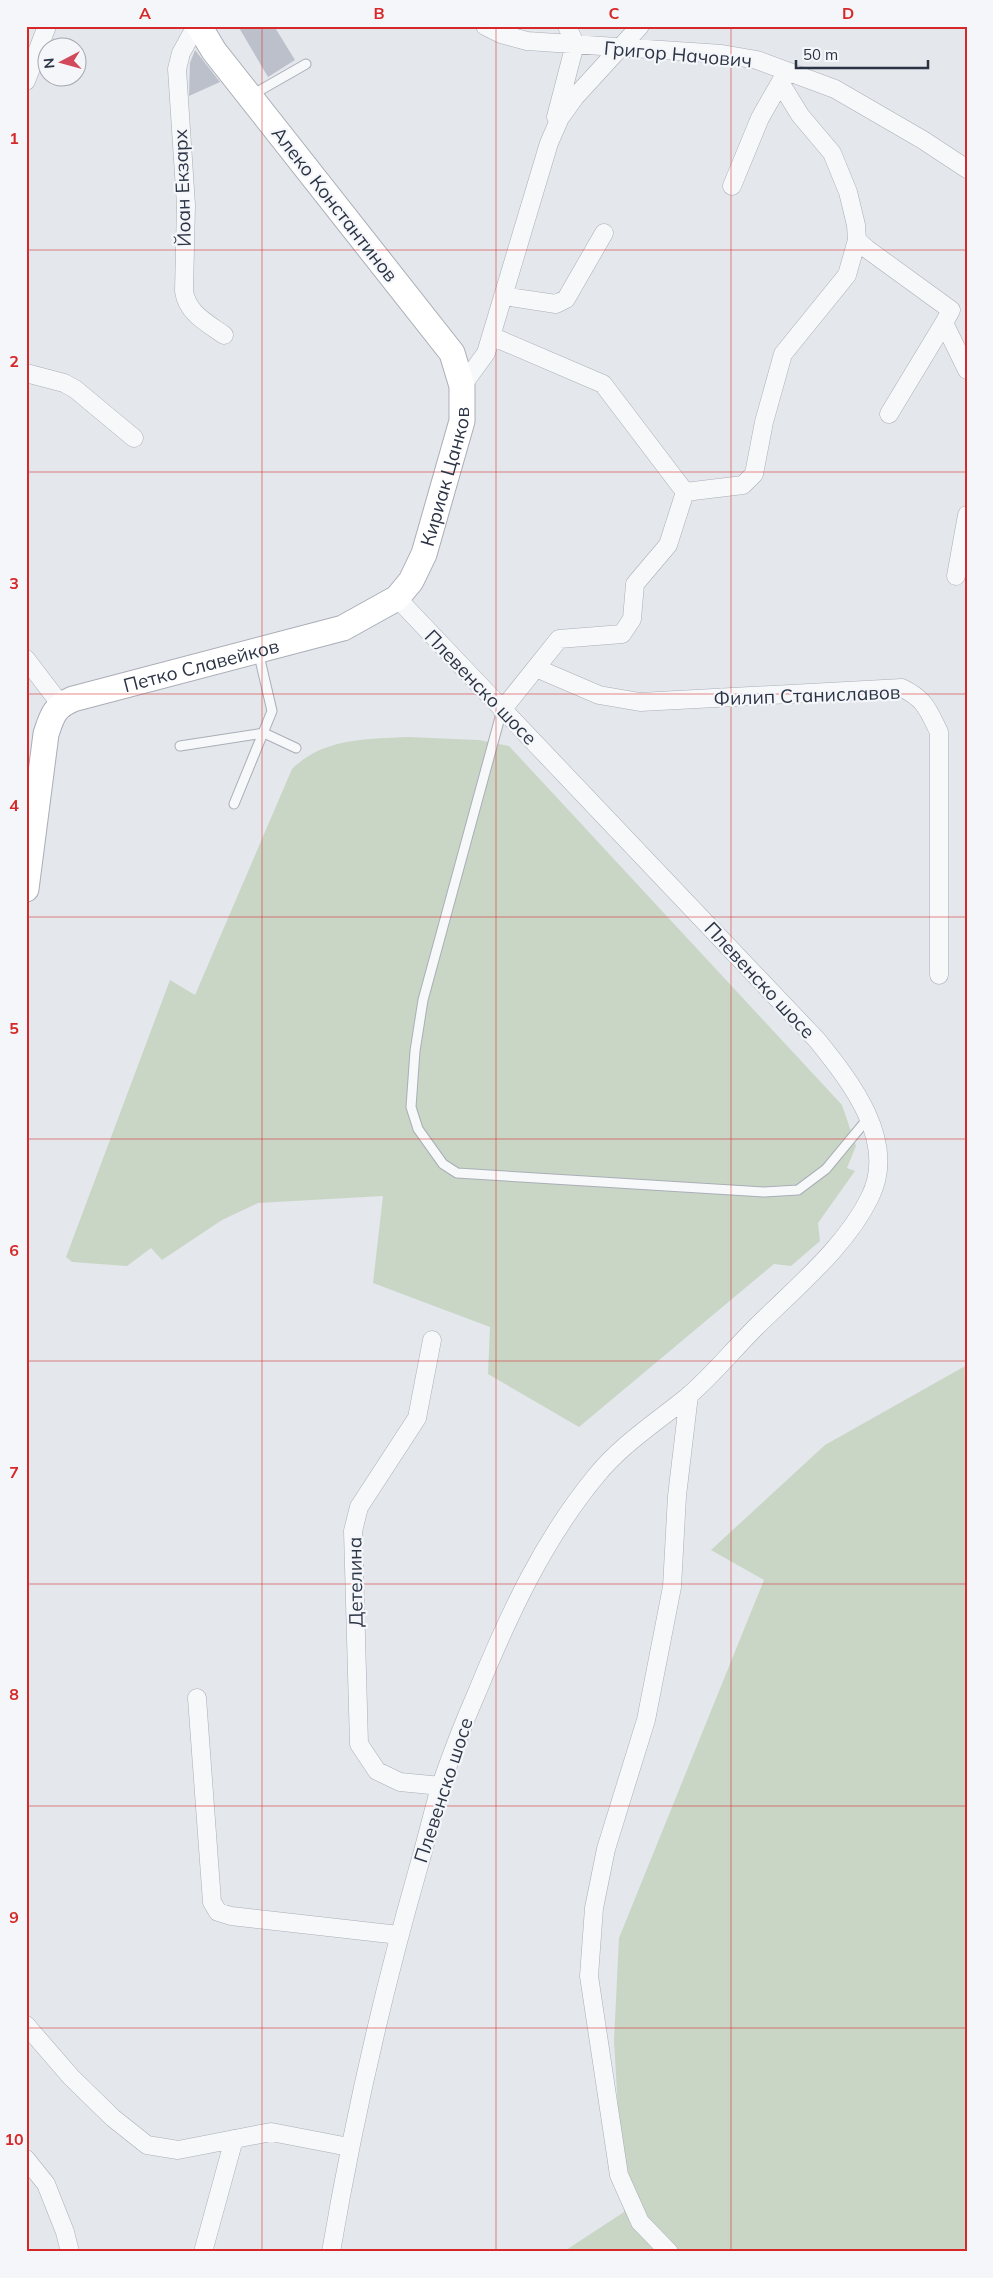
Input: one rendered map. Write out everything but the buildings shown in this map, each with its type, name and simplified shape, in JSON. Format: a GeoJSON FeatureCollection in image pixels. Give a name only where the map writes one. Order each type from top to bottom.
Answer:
{"type":"FeatureCollection","features":[{"type":"Feature","properties":{"kind":"street"},"geometry":{"type":"LineString","coordinates":[[26,81],[47,26]]}},
{"type":"Feature","properties":{"kind":"street","name":"Алеко Константинов"},"geometry":{"type":"LineString","coordinates":[[198,26],[214,51],[452,353],[462,386]]}},
{"type":"Feature","properties":{"kind":"street","name":"Йоан Екзарх"},"geometry":{"type":"LineString","coordinates":[[198,26],[181,53],[177,69],[186,205],[184,291],[185,301],[191,310],[224,335]]}},
{"type":"Feature","properties":{"kind":"street","name":"Григор Начович"},"geometry":{"type":"LineString","coordinates":[[485,26],[501,34],[527,41],[722,54],[757,60],[784,77],[835,89],[923,140],[967,169]]}},
{"type":"Feature","properties":{"kind":"street"},"geometry":{"type":"LineString","coordinates":[[567,26],[575,44]]}},
{"type":"Feature","properties":{"kind":"street","name":"Кириак Цанков"},"geometry":{"type":"LineString","coordinates":[[549,143],[560,118],[575,97],[640,26]]}},
{"type":"Feature","properties":{"kind":"street","name":"Кириак Цанков"},"geometry":{"type":"LineString","coordinates":[[343,628],[397,598],[411,581],[424,554],[462,421],[462,386],[486,354],[549,143],[575,44]]}},
{"type":"Feature","properties":{"kind":"street"},"geometry":{"type":"LineString","coordinates":[[732,186],[760,118],[784,77]]}},
{"type":"Feature","properties":{"kind":"street"},"geometry":{"type":"LineString","coordinates":[[685,492],[743,485],[754,474],[764,422],[783,354],[847,275],[857,240],[856,225],[848,192],[832,153],[800,115],[784,77]]}},
{"type":"Feature","properties":{"kind":"street"},"geometry":{"type":"LineString","coordinates":[[503,296],[556,304],[566,300],[604,233]]}},
{"type":"Feature","properties":{"kind":"street"},"geometry":{"type":"LineString","coordinates":[[857,240],[951,310],[890,414]]}},
{"type":"Feature","properties":{"kind":"street"},"geometry":{"type":"LineString","coordinates":[[944,323],[967,370]]}},
{"type":"Feature","properties":{"kind":"street"},"geometry":{"type":"LineString","coordinates":[[491,336],[603,384],[685,492]]}},
{"type":"Feature","properties":{"kind":"street"},"geometry":{"type":"LineString","coordinates":[[26,373],[64,383],[75,389],[134,438]]}},
{"type":"Feature","properties":{"kind":"street"},"geometry":{"type":"LineString","coordinates":[[502,710],[559,639],[622,634],[632,619],[635,584],[668,545],[685,492]]}},
{"type":"Feature","properties":{"kind":"street"},"geometry":{"type":"LineString","coordinates":[[956,576],[967,515]]}},
{"type":"Feature","properties":{"kind":"street","name":"Плевенско шосе"},"geometry":{"type":"LineString","coordinates":[[331,2252],[349,2147],[399,1935],[441,1786],[501,1633],[543,1553],[571,1508],[599,1472],[618,1453],[689,1395],[829,1254],[852,1227],[871,1196],[876,1180],[878,1163],[876,1144],[869,1116],[844,1073],[817,1040],[397,598]]}},
{"type":"Feature","properties":{"kind":"street","name":"Петко Славейков"},"geometry":{"type":"LineString","coordinates":[[61,704],[73,699],[343,628]]}},
{"type":"Feature","properties":{"kind":"street"},"geometry":{"type":"LineString","coordinates":[[26,889],[46,734],[52,716],[61,704],[28,665]]}},
{"type":"Feature","properties":{"kind":"street","name":"Филип Станиславов"},"geometry":{"type":"LineString","coordinates":[[536,668],[599,695],[640,702],[902,688],[917,695],[927,708],[939,732],[939,976]]}},
{"type":"Feature","properties":{"kind":"street","name":"Детелина"},"geometry":{"type":"LineString","coordinates":[[432,1340],[417,1418],[358,1508],[353,1531],[359,1744],[377,1771],[400,1782],[441,1786]]}},
{"type":"Feature","properties":{"kind":"street"},"geometry":{"type":"LineString","coordinates":[[669,2252],[640,2222],[619,2175],[589,1976],[594,1908],[606,1849],[646,1720],[672,1587],[677,1496],[689,1395]]}},
{"type":"Feature","properties":{"kind":"street"},"geometry":{"type":"LineString","coordinates":[[197,1698],[212,1902],[218,1912],[231,1916],[399,1935]]}},
{"type":"Feature","properties":{"kind":"street"},"geometry":{"type":"LineString","coordinates":[[26,2025],[71,2077],[113,2118],[147,2145],[178,2150],[271,2132],[349,2147]]}},
{"type":"Feature","properties":{"kind":"street"},"geometry":{"type":"LineString","coordinates":[[203,2252],[234,2139]]}},
{"type":"Feature","properties":{"kind":"street"},"geometry":{"type":"LineString","coordinates":[[26,2159],[46,2184],[65,2232],[70,2252]]}},
{"type":"Feature","properties":{"kind":"lane"},"geometry":{"type":"LineString","coordinates":[[250,96],[306,64]]}},
{"type":"Feature","properties":{"kind":"lane"},"geometry":{"type":"LineString","coordinates":[[234,804],[272,711],[258,650]]}},
{"type":"Feature","properties":{"kind":"lane"},"geometry":{"type":"LineString","coordinates":[[502,710],[423,1000],[414,1051],[411,1107],[418,1129],[444,1164],[457,1173],[764,1192],[798,1190],[826,1169],[869,1116]]}},
{"type":"Feature","properties":{"kind":"lane"},"geometry":{"type":"LineString","coordinates":[[180,746],[264,733],[296,748]]}},
{"type":"Feature","properties":{"kind":"green space"},"geometry":{"type":"Polygon","coordinates":[[[408,737],[479,740],[509,746],[842,1105],[856,1146],[847,1168],[855,1171],[818,1223],[820,1241],[791,1266],[774,1264],[579,1427],[488,1374],[490,1327],[373,1283],[383,1196],[258,1203],[222,1220],[162,1260],[151,1248],[127,1266],[72,1262],[66,1257],[170,980],[195,995],[292,769],[317,751],[346,742],[408,737]]]}},
{"type":"Feature","properties":{"kind":"green space"},"geometry":{"type":"Polygon","coordinates":[[[967,1365],[967,2252],[563,2252],[624,2212],[614,2041],[619,1938],[764,1580],[711,1550],[825,1445],[967,1365]]]}}]}
